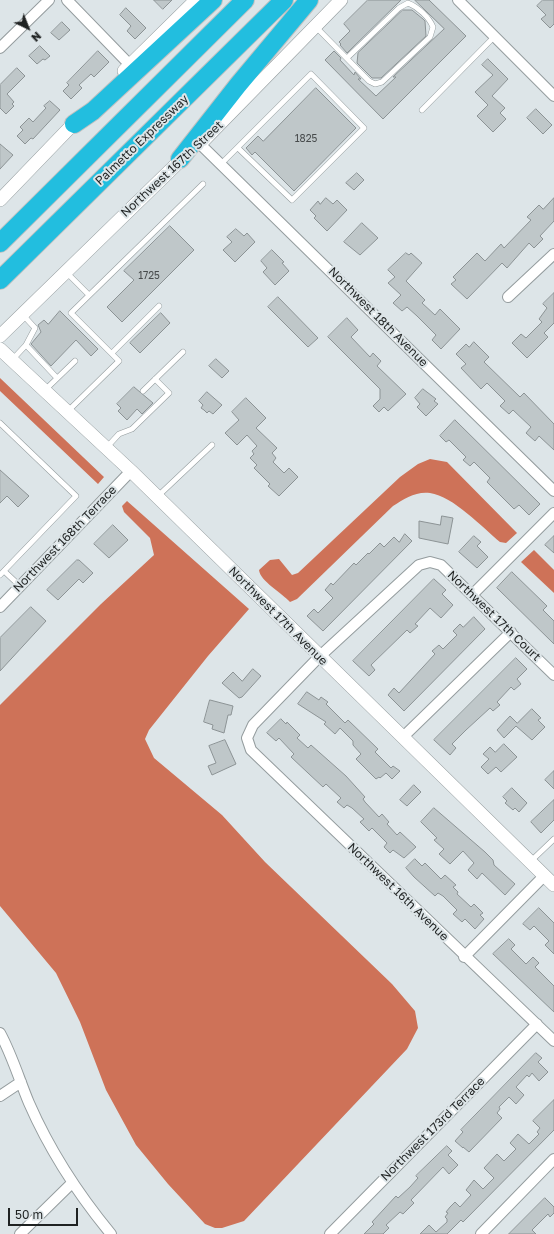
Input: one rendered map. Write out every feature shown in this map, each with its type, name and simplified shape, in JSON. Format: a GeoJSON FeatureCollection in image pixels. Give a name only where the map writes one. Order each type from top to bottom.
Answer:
{"type":"FeatureCollection","features":[{"type":"Feature","properties":{"kind":"highway"},"geometry":{"type":"LineString","coordinates":[[74,124],[93,111],[213,0]]}},
{"type":"Feature","properties":{"kind":"highway"},"geometry":{"type":"LineString","coordinates":[[0,243],[245,0]]}},
{"type":"Feature","properties":{"kind":"highway","name":"Palmetto Expressway"},"geometry":{"type":"LineString","coordinates":[[0,280],[284,0]]}},
{"type":"Feature","properties":{"kind":"highway"},"geometry":{"type":"LineString","coordinates":[[180,159],[309,0]]}},
{"type":"Feature","properties":{"kind":"street"},"geometry":{"type":"LineString","coordinates":[[0,48],[48,0]]}},
{"type":"Feature","properties":{"kind":"street"},"geometry":{"type":"LineString","coordinates":[[67,0],[130,65]]}},
{"type":"Feature","properties":{"kind":"street"},"geometry":{"type":"LineString","coordinates":[[0,200],[74,124],[89,106],[196,0]]}},
{"type":"Feature","properties":{"kind":"street","name":"Northwest 167th Street"},"geometry":{"type":"LineString","coordinates":[[0,336],[180,159],[200,144],[341,0]]}},
{"type":"Feature","properties":{"kind":"street"},"geometry":{"type":"LineString","coordinates":[[458,0],[554,96]]}},
{"type":"Feature","properties":{"kind":"street","name":"Northwest 18th Avenue"},"geometry":{"type":"LineString","coordinates":[[200,144],[222,163],[554,491]]}},
{"type":"Feature","properties":{"kind":"street"},"geometry":{"type":"LineString","coordinates":[[508,297],[554,254]]}},
{"type":"Feature","properties":{"kind":"street","name":"Northwest 17th Avenue"},"geometry":{"type":"LineString","coordinates":[[0,349],[131,471],[319,657],[554,885]]}},
{"type":"Feature","properties":{"kind":"street","name":"Northwest 168th Terrace"},"geometry":{"type":"LineString","coordinates":[[0,607],[131,471]]}},
{"type":"Feature","properties":{"kind":"street"},"geometry":{"type":"LineString","coordinates":[[473,594],[554,512]]}},
{"type":"Feature","properties":{"kind":"street","name":"Northwest 17th Court"},"geometry":{"type":"LineString","coordinates":[[319,657],[418,565],[430,562],[441,565],[473,594],[554,675]]}},
{"type":"Feature","properties":{"kind":"street"},"geometry":{"type":"LineString","coordinates":[[403,737],[511,632]]}},
{"type":"Feature","properties":{"kind":"street","name":"Northwest 16th Avenue"},"geometry":{"type":"LineString","coordinates":[[319,657],[253,725],[247,738],[251,750],[464,957],[554,1041]]}},
{"type":"Feature","properties":{"kind":"street"},"geometry":{"type":"LineString","coordinates":[[464,957],[544,876]]}},
{"type":"Feature","properties":{"kind":"street","name":"Northwest 173rd Terrace"},"geometry":{"type":"LineString","coordinates":[[330,1234],[537,1024]]}},
{"type":"Feature","properties":{"kind":"street"},"geometry":{"type":"LineString","coordinates":[[0,1032],[13,1057],[21,1082],[51,1146],[72,1183],[111,1234]]}},
{"type":"Feature","properties":{"kind":"street"},"geometry":{"type":"LineString","coordinates":[[0,1096],[21,1082]]}},
{"type":"Feature","properties":{"kind":"street"},"geometry":{"type":"LineString","coordinates":[[481,1234],[554,1159]]}},
{"type":"Feature","properties":{"kind":"street"},"geometry":{"type":"LineString","coordinates":[[20,1234],[72,1183]]}},
{"type":"Feature","properties":{"kind":"lane"},"geometry":{"type":"LineString","coordinates":[[315,26],[369,81],[375,84],[382,82],[430,36],[433,27],[431,22],[415,6],[408,3],[399,8],[347,58]]}},
{"type":"Feature","properties":{"kind":"lane"},"geometry":{"type":"LineString","coordinates":[[422,110],[495,36]]}},
{"type":"Feature","properties":{"kind":"lane"},"geometry":{"type":"LineString","coordinates":[[222,163],[311,74],[364,128],[292,200],[238,148]]}},
{"type":"Feature","properties":{"kind":"lane"},"geometry":{"type":"LineString","coordinates":[[68,412],[119,361],[71,313],[203,184]]}},
{"type":"Feature","properties":{"kind":"lane"},"geometry":{"type":"LineString","coordinates":[[66,271],[89,295]]}},
{"type":"Feature","properties":{"kind":"lane"},"geometry":{"type":"LineString","coordinates":[[112,354],[159,306]]}},
{"type":"Feature","properties":{"kind":"lane"},"geometry":{"type":"LineString","coordinates":[[12,360],[26,345],[35,328],[23,314]]}},
{"type":"Feature","properties":{"kind":"lane"},"geometry":{"type":"LineString","coordinates":[[26,345],[57,378]]}},
{"type":"Feature","properties":{"kind":"lane"},"geometry":{"type":"LineString","coordinates":[[143,391],[183,352]]}},
{"type":"Feature","properties":{"kind":"lane"},"geometry":{"type":"LineString","coordinates":[[45,390],[75,361]]}},
{"type":"Feature","properties":{"kind":"lane"},"geometry":{"type":"LineString","coordinates":[[106,448],[119,434],[132,429],[169,393],[155,379]]}},
{"type":"Feature","properties":{"kind":"lane"},"geometry":{"type":"LineString","coordinates":[[0,423],[76,496],[2,573],[20,586]]}},
{"type":"Feature","properties":{"kind":"lane"},"geometry":{"type":"LineString","coordinates":[[157,497],[212,445]]}},
{"type":"Feature","properties":{"kind":"lane"},"geometry":{"type":"LineString","coordinates":[[530,862],[554,838]]}},
{"type":"Feature","properties":{"kind":"shaded area"},"geometry":{"type":"Polygon","coordinates":[[[0,378],[104,477],[98,484],[0,391],[0,378]]]}},
{"type":"Feature","properties":{"kind":"shaded area"},"geometry":{"type":"Polygon","coordinates":[[[430,459],[447,462],[517,533],[506,543],[500,542],[458,506],[439,495],[420,493],[410,496],[393,506],[297,599],[290,602],[267,583],[260,574],[259,570],[270,560],[279,559],[292,575],[298,573],[400,477],[418,464],[430,459]]]}},
{"type":"Feature","properties":{"kind":"shaded area"},"geometry":{"type":"Polygon","coordinates":[[[127,501],[249,609],[208,656],[149,730],[145,739],[154,758],[222,815],[265,862],[392,984],[415,1011],[418,1028],[407,1049],[244,1221],[222,1228],[215,1228],[205,1224],[168,1184],[136,1145],[106,1090],[80,1022],[56,973],[0,906],[0,705],[101,604],[154,555],[150,538],[124,512],[122,506],[127,501]]]}},
{"type":"Feature","properties":{"kind":"shaded area"},"geometry":{"type":"Polygon","coordinates":[[[534,550],[554,570],[554,593],[521,562],[534,550]]]}},
{"type":"Feature","properties":{"kind":"building"},"geometry":{"type":"Polygon","coordinates":[[[154,0],[172,0],[163,9],[154,0]]]}},
{"type":"Feature","properties":{"kind":"building"},"geometry":{"type":"Polygon","coordinates":[[[368,0],[401,0],[347,53],[339,42],[350,31],[344,24],[368,0]]]}},
{"type":"Feature","properties":{"kind":"building"},"geometry":{"type":"Polygon","coordinates":[[[415,0],[429,0],[466,36],[383,119],[325,60],[334,51],[354,75],[355,72],[361,79],[358,79],[376,96],[396,77],[393,77],[444,29],[415,0]]]}},
{"type":"Feature","properties":{"kind":"building"},"geometry":{"type":"Polygon","coordinates":[[[543,0],[554,0],[554,24],[550,28],[541,19],[546,15],[537,6],[543,0]]]}},
{"type":"Feature","properties":{"kind":"building"},"geometry":{"type":"Polygon","coordinates":[[[126,8],[146,28],[135,39],[127,31],[131,26],[120,15],[126,8]]]}},
{"type":"Feature","properties":{"kind":"building"},"geometry":{"type":"Polygon","coordinates":[[[403,10],[412,10],[425,21],[426,36],[381,78],[372,78],[357,63],[358,53],[403,10]]]}},
{"type":"Feature","properties":{"kind":"building"},"geometry":{"type":"Polygon","coordinates":[[[62,22],[70,30],[59,40],[51,33],[62,22]]]}},
{"type":"Feature","properties":{"kind":"building"},"geometry":{"type":"Polygon","coordinates":[[[40,46],[50,56],[37,64],[29,56],[40,46]]]}},
{"type":"Feature","properties":{"kind":"building"},"geometry":{"type":"Polygon","coordinates":[[[98,51],[109,62],[94,77],[91,74],[79,85],[82,88],[71,99],[63,91],[69,85],[67,83],[98,51]]]}},
{"type":"Feature","properties":{"kind":"building"},"geometry":{"type":"Polygon","coordinates":[[[488,59],[508,79],[492,96],[505,108],[500,113],[506,119],[493,132],[477,116],[488,105],[475,92],[493,75],[482,65],[488,59]]]}},
{"type":"Feature","properties":{"kind":"building"},"geometry":{"type":"Polygon","coordinates":[[[17,68],[25,76],[7,94],[14,102],[12,104],[14,106],[6,114],[0,108],[0,85],[17,68]]]}},
{"type":"Feature","properties":{"kind":"building"},"geometry":{"type":"Polygon","coordinates":[[[316,88],[356,128],[294,191],[255,152],[252,155],[246,148],[258,136],[263,141],[316,88]]]}},
{"type":"Feature","properties":{"kind":"building"},"geometry":{"type":"Polygon","coordinates":[[[50,101],[60,110],[33,139],[31,138],[25,144],[17,136],[23,130],[20,127],[29,118],[33,122],[46,108],[44,106],[50,101]]]}},
{"type":"Feature","properties":{"kind":"building"},"geometry":{"type":"Polygon","coordinates":[[[536,109],[552,125],[543,134],[527,118],[536,109]]]}},
{"type":"Feature","properties":{"kind":"building"},"geometry":{"type":"Polygon","coordinates":[[[0,144],[13,155],[0,169],[0,144]]]}},
{"type":"Feature","properties":{"kind":"building"},"geometry":{"type":"Polygon","coordinates":[[[357,173],[364,180],[354,190],[346,183],[357,173]]]}},
{"type":"Feature","properties":{"kind":"building"},"geometry":{"type":"Polygon","coordinates":[[[326,198],[333,204],[337,200],[347,210],[327,231],[314,218],[316,216],[310,210],[318,201],[320,204],[326,198]]]}},
{"type":"Feature","properties":{"kind":"building"},"geometry":{"type":"Polygon","coordinates":[[[554,198],[554,221],[540,236],[543,239],[534,248],[529,243],[507,268],[502,263],[467,299],[451,284],[456,280],[453,277],[477,253],[485,261],[501,244],[504,248],[531,220],[527,217],[539,205],[543,209],[554,198]]]}},
{"type":"Feature","properties":{"kind":"building"},"geometry":{"type":"Polygon","coordinates":[[[362,223],[378,238],[360,255],[344,242],[362,223]]]}},
{"type":"Feature","properties":{"kind":"building"},"geometry":{"type":"Polygon","coordinates":[[[170,226],[194,250],[122,322],[107,307],[134,280],[124,271],[170,226]]]}},
{"type":"Feature","properties":{"kind":"building"},"geometry":{"type":"Polygon","coordinates":[[[236,229],[244,236],[247,233],[255,242],[235,262],[223,250],[232,242],[227,237],[236,229]]]}},
{"type":"Feature","properties":{"kind":"building"},"geometry":{"type":"Polygon","coordinates":[[[272,250],[284,262],[282,263],[289,271],[275,285],[263,272],[267,268],[261,261],[272,250]]]}},
{"type":"Feature","properties":{"kind":"building"},"geometry":{"type":"Polygon","coordinates":[[[406,253],[409,255],[411,253],[422,263],[406,281],[425,300],[422,303],[435,315],[440,309],[460,329],[441,349],[432,340],[436,335],[417,316],[407,307],[402,311],[393,303],[401,295],[388,283],[395,277],[388,270],[406,253]]]}},
{"type":"Feature","properties":{"kind":"building"},"geometry":{"type":"Polygon","coordinates":[[[554,293],[554,323],[544,333],[548,337],[527,358],[512,343],[521,334],[526,338],[542,322],[539,319],[547,308],[543,304],[554,293]]]}},
{"type":"Feature","properties":{"kind":"building"},"geometry":{"type":"Polygon","coordinates":[[[278,297],[318,338],[308,347],[268,307],[278,297]]]}},
{"type":"Feature","properties":{"kind":"building"},"geometry":{"type":"Polygon","coordinates":[[[60,311],[98,349],[91,356],[76,340],[51,366],[31,344],[41,332],[38,325],[44,320],[48,324],[60,311]]]}},
{"type":"Feature","properties":{"kind":"building"},"geometry":{"type":"Polygon","coordinates":[[[161,313],[170,323],[140,353],[130,343],[161,313]]]}},
{"type":"Feature","properties":{"kind":"building"},"geometry":{"type":"Polygon","coordinates":[[[347,318],[358,330],[351,337],[370,357],[373,353],[381,361],[377,366],[406,394],[388,411],[384,407],[379,412],[373,406],[380,399],[380,389],[328,337],[347,318]]]}},
{"type":"Feature","properties":{"kind":"building"},"geometry":{"type":"Polygon","coordinates":[[[474,342],[489,357],[484,362],[520,397],[524,393],[554,424],[554,450],[539,436],[535,441],[526,433],[531,427],[513,410],[509,414],[500,406],[505,401],[487,383],[481,389],[461,368],[466,364],[456,354],[466,344],[469,347],[474,342]]]}},
{"type":"Feature","properties":{"kind":"building"},"geometry":{"type":"Polygon","coordinates":[[[216,359],[229,371],[222,378],[209,366],[216,359]]]}},
{"type":"Feature","properties":{"kind":"building"},"geometry":{"type":"Polygon","coordinates":[[[134,387],[153,403],[142,414],[137,409],[127,420],[118,411],[121,408],[117,404],[134,387]]]}},
{"type":"Feature","properties":{"kind":"building"},"geometry":{"type":"Polygon","coordinates":[[[423,389],[436,399],[434,401],[438,404],[426,416],[417,407],[420,404],[415,398],[423,389]]]}},
{"type":"Feature","properties":{"kind":"building"},"geometry":{"type":"Polygon","coordinates":[[[207,392],[222,405],[213,414],[209,411],[207,413],[201,408],[203,405],[199,401],[207,392]]]}},
{"type":"Feature","properties":{"kind":"building"},"geometry":{"type":"Polygon","coordinates":[[[246,398],[266,418],[256,428],[277,448],[272,453],[276,458],[273,462],[284,473],[289,468],[298,477],[279,496],[268,486],[270,484],[254,468],[257,465],[250,458],[254,454],[252,451],[257,446],[247,435],[237,445],[225,433],[239,420],[232,412],[246,398]]]}},
{"type":"Feature","properties":{"kind":"building"},"geometry":{"type":"Polygon","coordinates":[[[455,420],[540,504],[529,515],[519,505],[514,509],[487,482],[490,478],[474,462],[470,466],[463,460],[466,457],[449,440],[446,442],[440,436],[455,420]]]}},
{"type":"Feature","properties":{"kind":"building"},"geometry":{"type":"Polygon","coordinates":[[[0,470],[29,496],[18,507],[7,496],[0,503],[0,470]]]}},
{"type":"Feature","properties":{"kind":"building"},"geometry":{"type":"Polygon","coordinates":[[[442,516],[453,518],[448,544],[419,538],[419,521],[440,525],[442,516]]]}},
{"type":"Feature","properties":{"kind":"building"},"geometry":{"type":"Polygon","coordinates":[[[113,525],[128,540],[109,558],[94,544],[113,525]]]}},
{"type":"Feature","properties":{"kind":"building"},"geometry":{"type":"Polygon","coordinates":[[[405,534],[412,541],[323,631],[307,616],[314,609],[318,613],[333,598],[325,590],[331,583],[333,585],[354,563],[356,565],[380,543],[384,547],[394,537],[399,542],[405,534]]]}},
{"type":"Feature","properties":{"kind":"building"},"geometry":{"type":"Polygon","coordinates":[[[474,536],[481,542],[477,546],[488,557],[477,568],[459,552],[474,536]]]}},
{"type":"Feature","properties":{"kind":"building"},"geometry":{"type":"Polygon","coordinates":[[[554,536],[554,553],[545,545],[554,536]]]}},
{"type":"Feature","properties":{"kind":"building"},"geometry":{"type":"Polygon","coordinates":[[[77,560],[79,560],[93,573],[83,583],[79,579],[58,600],[47,590],[77,560]]]}},
{"type":"Feature","properties":{"kind":"building"},"geometry":{"type":"Polygon","coordinates":[[[512,572],[547,606],[543,610],[554,621],[554,644],[497,588],[512,572]]]}},
{"type":"Feature","properties":{"kind":"building"},"geometry":{"type":"Polygon","coordinates":[[[434,579],[446,590],[442,594],[453,605],[441,618],[430,608],[415,624],[418,626],[410,633],[407,630],[371,665],[375,670],[369,676],[353,661],[434,579]]]}},
{"type":"Feature","properties":{"kind":"building"},"geometry":{"type":"Polygon","coordinates":[[[31,607],[46,621],[0,671],[0,638],[31,607]]]}},
{"type":"Feature","properties":{"kind":"building"},"geometry":{"type":"Polygon","coordinates":[[[474,617],[485,629],[404,711],[388,695],[394,688],[399,693],[435,654],[432,651],[439,645],[443,649],[457,635],[453,631],[460,624],[463,627],[474,617]]]}},
{"type":"Feature","properties":{"kind":"building"},"geometry":{"type":"Polygon","coordinates":[[[516,658],[527,669],[517,679],[521,684],[514,690],[511,687],[497,702],[500,705],[493,711],[490,708],[452,744],[456,748],[450,755],[434,740],[516,658]]]}},
{"type":"Feature","properties":{"kind":"building"},"geometry":{"type":"Polygon","coordinates":[[[253,669],[261,676],[242,697],[239,698],[222,683],[233,672],[242,681],[253,669]]]}},
{"type":"Feature","properties":{"kind":"building"},"geometry":{"type":"Polygon","coordinates":[[[307,692],[319,700],[321,697],[328,702],[326,704],[345,723],[348,720],[378,749],[375,752],[391,768],[393,766],[400,771],[392,779],[386,773],[380,778],[379,777],[376,779],[356,759],[361,754],[353,745],[353,741],[340,728],[335,734],[324,724],[326,722],[298,704],[307,692]]]}},
{"type":"Feature","properties":{"kind":"building"},"geometry":{"type":"Polygon","coordinates":[[[210,700],[233,706],[231,715],[228,715],[224,733],[212,729],[213,725],[204,722],[210,700]]]}},
{"type":"Feature","properties":{"kind":"building"},"geometry":{"type":"Polygon","coordinates":[[[532,709],[541,718],[538,720],[545,727],[532,740],[516,726],[504,738],[497,730],[510,716],[517,723],[532,709]]]}},
{"type":"Feature","properties":{"kind":"building"},"geometry":{"type":"Polygon","coordinates":[[[281,719],[286,724],[287,722],[300,735],[297,738],[308,748],[311,745],[346,776],[365,797],[363,799],[365,802],[379,817],[382,814],[389,822],[387,824],[397,835],[400,832],[416,847],[404,858],[393,850],[390,853],[384,847],[387,843],[372,828],[369,831],[360,822],[364,819],[352,808],[347,805],[344,808],[337,802],[341,798],[326,784],[323,787],[291,757],[294,754],[279,738],[276,741],[267,733],[281,719]]]}},
{"type":"Feature","properties":{"kind":"building"},"geometry":{"type":"Polygon","coordinates":[[[225,740],[236,764],[212,775],[208,766],[216,763],[209,746],[225,740]]]}},
{"type":"Feature","properties":{"kind":"building"},"geometry":{"type":"Polygon","coordinates":[[[504,744],[517,757],[501,772],[496,767],[488,774],[481,767],[489,759],[483,754],[490,747],[495,752],[504,744]]]}},
{"type":"Feature","properties":{"kind":"building"},"geometry":{"type":"Polygon","coordinates":[[[554,771],[554,789],[545,780],[554,771]]]}},
{"type":"Feature","properties":{"kind":"building"},"geometry":{"type":"Polygon","coordinates":[[[414,785],[421,792],[407,806],[400,800],[414,785]]]}},
{"type":"Feature","properties":{"kind":"building"},"geometry":{"type":"Polygon","coordinates":[[[512,788],[527,803],[519,812],[515,808],[513,810],[505,803],[507,801],[503,797],[512,788]]]}},
{"type":"Feature","properties":{"kind":"building"},"geometry":{"type":"Polygon","coordinates":[[[554,800],[554,820],[541,833],[531,822],[554,800]]]}},
{"type":"Feature","properties":{"kind":"building"},"geometry":{"type":"Polygon","coordinates":[[[434,808],[485,852],[493,860],[494,865],[515,884],[505,895],[482,873],[477,879],[468,870],[474,863],[463,851],[450,864],[439,854],[444,849],[434,840],[437,838],[421,822],[434,808]]]}},
{"type":"Feature","properties":{"kind":"building"},"geometry":{"type":"Polygon","coordinates":[[[415,859],[422,866],[425,863],[441,879],[445,875],[456,885],[453,887],[458,892],[457,894],[471,907],[474,904],[483,913],[480,915],[484,919],[475,929],[465,919],[462,922],[453,914],[457,910],[443,896],[438,893],[435,896],[406,868],[415,859]]]}},
{"type":"Feature","properties":{"kind":"building"},"geometry":{"type":"Polygon","coordinates":[[[539,908],[554,923],[554,954],[545,945],[549,941],[534,926],[530,930],[523,924],[539,908]]]}},
{"type":"Feature","properties":{"kind":"building"},"geometry":{"type":"Polygon","coordinates":[[[509,939],[515,945],[511,949],[526,964],[533,957],[539,963],[535,967],[554,986],[554,1012],[493,954],[509,939]]]}},
{"type":"Feature","properties":{"kind":"building"},"geometry":{"type":"Polygon","coordinates":[[[536,1053],[542,1058],[538,1062],[548,1072],[539,1081],[532,1073],[529,1077],[527,1075],[516,1087],[524,1095],[516,1104],[509,1097],[499,1107],[500,1109],[497,1113],[502,1118],[469,1152],[463,1148],[455,1141],[463,1132],[461,1130],[536,1053]]]}},
{"type":"Feature","properties":{"kind":"building"},"geometry":{"type":"Polygon","coordinates":[[[554,1100],[554,1130],[463,1222],[461,1220],[447,1234],[420,1234],[429,1225],[436,1232],[447,1222],[445,1217],[448,1213],[446,1212],[455,1202],[460,1207],[471,1195],[466,1190],[474,1180],[483,1189],[494,1178],[484,1168],[497,1154],[504,1161],[516,1149],[510,1143],[518,1134],[529,1144],[539,1134],[537,1132],[540,1128],[533,1121],[554,1100]]]}},
{"type":"Feature","properties":{"kind":"building"},"geometry":{"type":"Polygon","coordinates":[[[447,1146],[452,1151],[448,1155],[458,1165],[449,1174],[443,1167],[411,1200],[414,1203],[403,1214],[400,1212],[386,1225],[389,1228],[383,1234],[364,1234],[374,1224],[372,1222],[396,1196],[398,1198],[410,1187],[418,1178],[416,1176],[447,1146]]]}},
{"type":"Feature","properties":{"kind":"building"},"geometry":{"type":"Polygon","coordinates":[[[545,1198],[554,1207],[554,1213],[550,1217],[548,1214],[532,1230],[536,1234],[509,1234],[545,1198]]]}}]}
